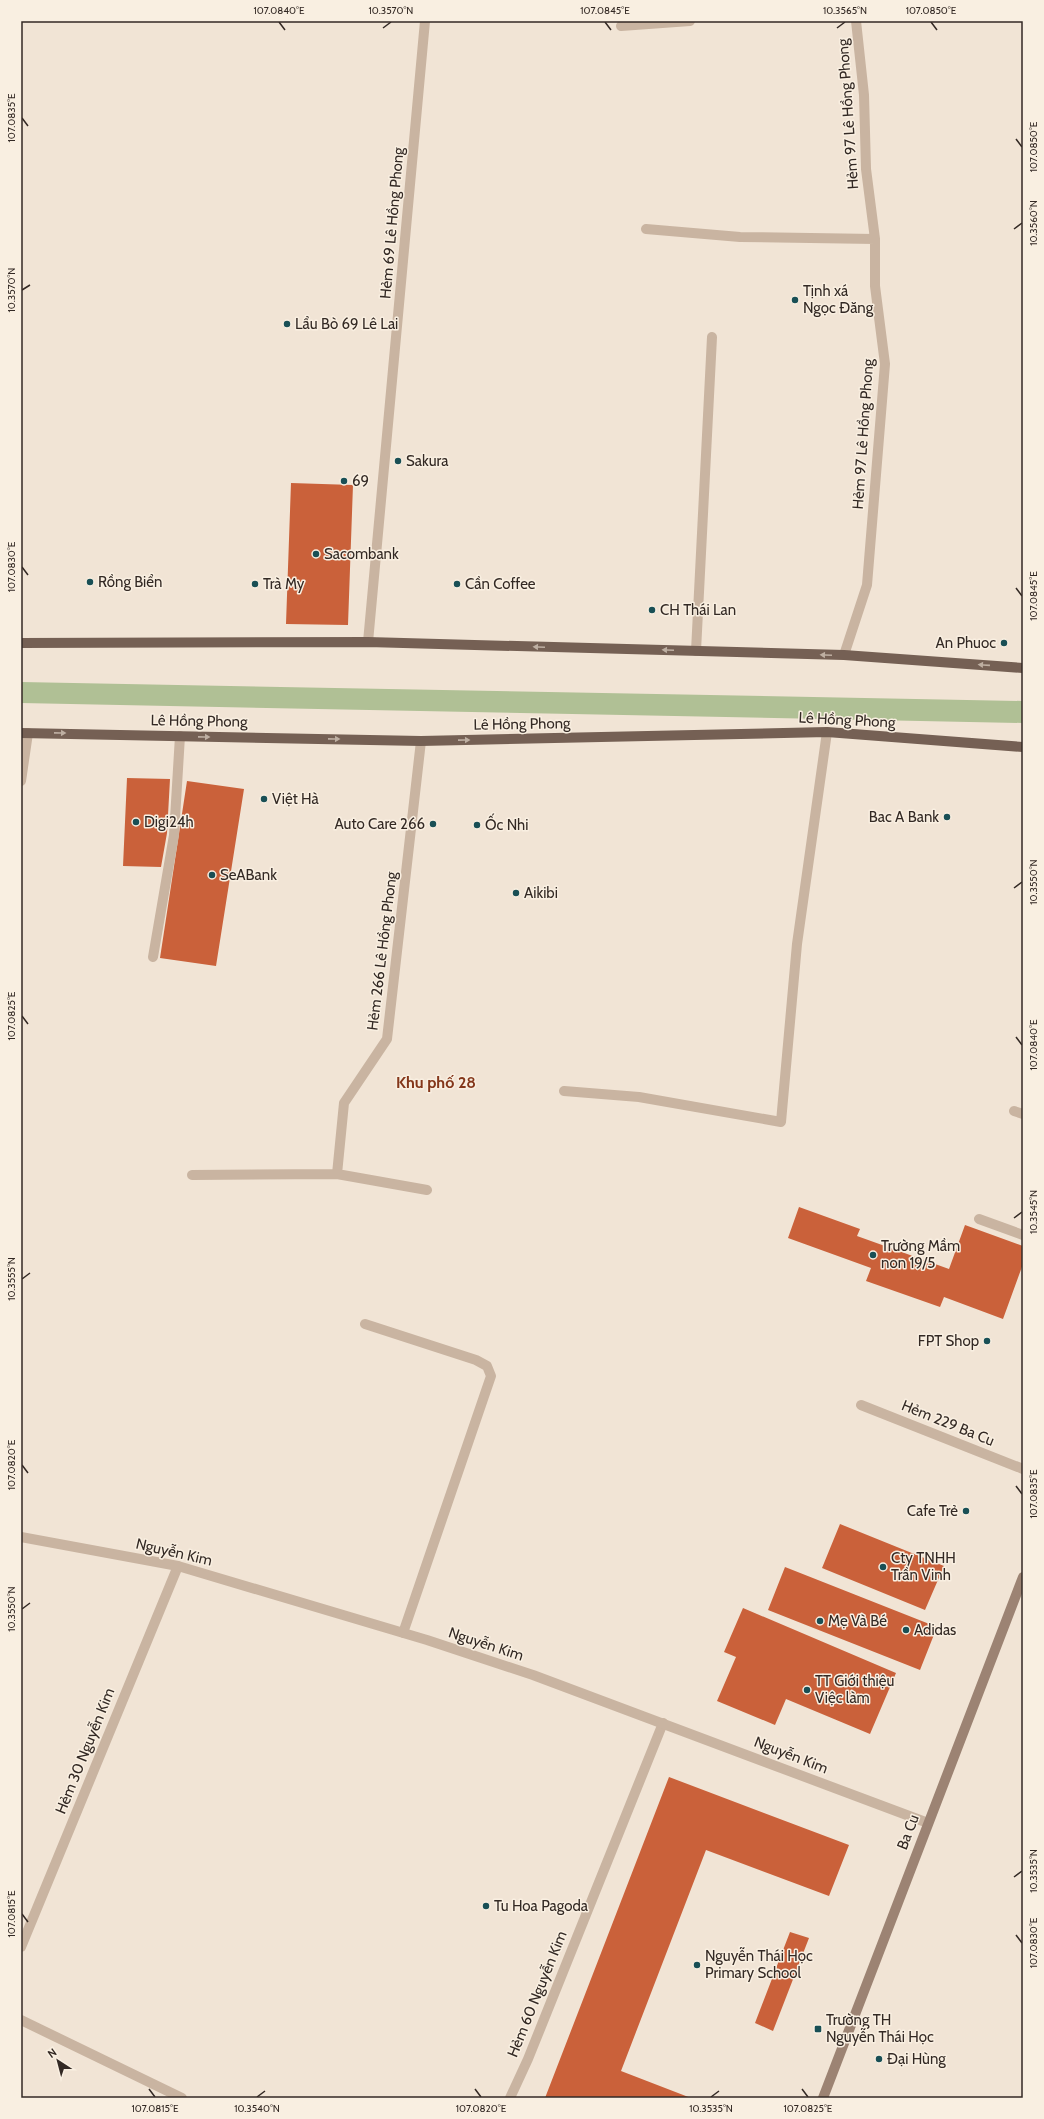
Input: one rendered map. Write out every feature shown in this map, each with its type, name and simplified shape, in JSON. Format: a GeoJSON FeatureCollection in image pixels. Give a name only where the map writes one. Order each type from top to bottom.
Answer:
{"type":"FeatureCollection","features":[{"type":"Feature","properties":{"kind":"main road"},"geometry":{"type":"LineString","coordinates":[[21,643],[368,642],[844,655],[1023,668]]}},
{"type":"Feature","properties":{"kind":"main road","name":"Lê Hồng Phong"},"geometry":{"type":"LineString","coordinates":[[24,733],[422,741],[827,732],[1023,747]]}},
{"type":"Feature","properties":{"kind":"main road","name":"Ba Cu"},"geometry":{"type":"LineString","coordinates":[[823,2098],[1023,1577]]}},
{"type":"Feature","properties":{"kind":"street","name":"Hẻm 69 Lê Hồng Phong"},"geometry":{"type":"LineString","coordinates":[[368,642],[425,21]]}},
{"type":"Feature","properties":{"kind":"street"},"geometry":{"type":"LineString","coordinates":[[621,26],[690,21]]}},
{"type":"Feature","properties":{"kind":"street","name":"Hẻm 97 Lê Hồng Phong"},"geometry":{"type":"LineString","coordinates":[[844,655],[867,585],[877,481],[885,364],[875,286],[875,239],[866,169],[864,94],[856,21]]}},
{"type":"Feature","properties":{"kind":"street"},"geometry":{"type":"LineString","coordinates":[[646,229],[740,237],[875,239]]}},
{"type":"Feature","properties":{"kind":"street"},"geometry":{"type":"LineString","coordinates":[[696,651],[712,337]]}},
{"type":"Feature","properties":{"kind":"street"},"geometry":{"type":"LineString","coordinates":[[564,1091],[639,1097],[781,1122],[797,944],[827,732]]}},
{"type":"Feature","properties":{"kind":"street"},"geometry":{"type":"LineString","coordinates":[[21,781],[24,733]]}},
{"type":"Feature","properties":{"kind":"street"},"geometry":{"type":"LineString","coordinates":[[153,957],[174,835],[180,736]]}},
{"type":"Feature","properties":{"kind":"street","name":"Hẻm 266 Lê Hồng Phong"},"geometry":{"type":"LineString","coordinates":[[337,1174],[344,1103],[387,1039],[422,741]]}},
{"type":"Feature","properties":{"kind":"street"},"geometry":{"type":"LineString","coordinates":[[192,1175],[337,1174],[428,1190]]}},
{"type":"Feature","properties":{"kind":"street"},"geometry":{"type":"LineString","coordinates":[[979,1219],[1023,1235]]}},
{"type":"Feature","properties":{"kind":"street"},"geometry":{"type":"LineString","coordinates":[[365,1324],[476,1360],[487,1366],[491,1376],[403,1633]]}},
{"type":"Feature","properties":{"kind":"street","name":"Hẻm 229 Ba Cu"},"geometry":{"type":"LineString","coordinates":[[861,1405],[1023,1469]]}},
{"type":"Feature","properties":{"kind":"street","name":"Nguyễn Kim"},"geometry":{"type":"LineString","coordinates":[[21,1537],[178,1566],[403,1633],[533,1675],[663,1722],[928,1822]]}},
{"type":"Feature","properties":{"kind":"street","name":"Hẻm 30 Nguyễn Kim"},"geometry":{"type":"LineString","coordinates":[[21,1947],[178,1566]]}},
{"type":"Feature","properties":{"kind":"street","name":"Hẻm 60 Nguyễn Kim"},"geometry":{"type":"LineString","coordinates":[[510,2098],[528,2059],[663,1722]]}},
{"type":"Feature","properties":{"kind":"street"},"geometry":{"type":"LineString","coordinates":[[21,2020],[182,2098]]}},
{"type":"Feature","properties":{"kind":"green space"},"geometry":{"type":"Polygon","coordinates":[[[21,682],[1023,701],[1023,723],[21,703],[21,682]]]}},
{"type":"Feature","properties":{"kind":"building"},"geometry":{"type":"Polygon","coordinates":[[[291,483],[353,485],[348,625],[286,624],[291,483]]]}},
{"type":"Feature","properties":{"kind":"building"},"geometry":{"type":"Polygon","coordinates":[[[127,778],[170,779],[167,833],[161,867],[123,866],[127,778]]]}},
{"type":"Feature","properties":{"kind":"building","name":"SeABank"},"geometry":{"type":"Polygon","coordinates":[[[187,781],[244,789],[216,966],[160,958],[187,781]]]}},
{"type":"Feature","properties":{"kind":"building","name":"Trường Mầm non 19/5"},"geometry":{"type":"Polygon","coordinates":[[[799,1207],[860,1229],[857,1236],[949,1269],[965,1225],[1023,1246],[1023,1264],[1003,1319],[944,1297],[940,1307],[866,1281],[871,1268],[788,1238],[799,1207]]]}},
{"type":"Feature","properties":{"kind":"building","name":"Cty TNHH Trần Vinh"},"geometry":{"type":"Polygon","coordinates":[[[840,1524],[944,1566],[925,1610],[822,1568],[840,1524]]]}},
{"type":"Feature","properties":{"kind":"building"},"geometry":{"type":"Polygon","coordinates":[[[785,1567],[937,1627],[920,1670],[768,1610],[785,1567]]]}},
{"type":"Feature","properties":{"kind":"building"},"geometry":{"type":"Polygon","coordinates":[[[743,1608],[896,1673],[870,1734],[786,1699],[775,1725],[717,1701],[736,1657],[724,1652],[743,1608]]]}},
{"type":"Feature","properties":{"kind":"building"},"geometry":{"type":"Polygon","coordinates":[[[669,1777],[849,1845],[829,1896],[706,1850],[621,2071],[691,2098],[545,2098],[669,1777]]]}},
{"type":"Feature","properties":{"kind":"building"},"geometry":{"type":"Polygon","coordinates":[[[790,1932],[809,1938],[773,2031],[755,2023],[790,1932]]]}},
{"type":"Feature","properties":{"kind":"place","name":"Tịnh xá Ngọc Đăng"},"geometry":{"type":"Point","coordinates":[795,300]}},
{"type":"Feature","properties":{"kind":"place","name":"Lẩu Bò 69 Lê Lai"},"geometry":{"type":"Point","coordinates":[287,324]}},
{"type":"Feature","properties":{"kind":"place","name":"Sakura"},"geometry":{"type":"Point","coordinates":[398,461]}},
{"type":"Feature","properties":{"kind":"place","name":"69"},"geometry":{"type":"Point","coordinates":[344,481]}},
{"type":"Feature","properties":{"kind":"place","name":"Sacombank"},"geometry":{"type":"Point","coordinates":[316,554]}},
{"type":"Feature","properties":{"kind":"place","name":"Rồng Biển"},"geometry":{"type":"Point","coordinates":[90,582]}},
{"type":"Feature","properties":{"kind":"place","name":"Trà My"},"geometry":{"type":"Point","coordinates":[255,584]}},
{"type":"Feature","properties":{"kind":"place","name":"Cần Coffee"},"geometry":{"type":"Point","coordinates":[457,584]}},
{"type":"Feature","properties":{"kind":"place","name":"CH Thái Lan"},"geometry":{"type":"Point","coordinates":[652,610]}},
{"type":"Feature","properties":{"kind":"place","name":"An Phuoc"},"geometry":{"type":"Point","coordinates":[1004,643]}},
{"type":"Feature","properties":{"kind":"place","name":"Việt Hà"},"geometry":{"type":"Point","coordinates":[264,799]}},
{"type":"Feature","properties":{"kind":"place","name":"Bac A Bank"},"geometry":{"type":"Point","coordinates":[947,817]}},
{"type":"Feature","properties":{"kind":"place","name":"Digi24h"},"geometry":{"type":"Point","coordinates":[136,822]}},
{"type":"Feature","properties":{"kind":"place","name":"Auto Care 266"},"geometry":{"type":"Point","coordinates":[433,824]}},
{"type":"Feature","properties":{"kind":"place","name":"Ốc Nhi"},"geometry":{"type":"Point","coordinates":[477,825]}},
{"type":"Feature","properties":{"kind":"place","name":"SeABank"},"geometry":{"type":"Point","coordinates":[212,875]}},
{"type":"Feature","properties":{"kind":"place","name":"Aikibi"},"geometry":{"type":"Point","coordinates":[516,893]}},
{"type":"Feature","properties":{"kind":"place","name":"Trường Mầm non 19/5"},"geometry":{"type":"Point","coordinates":[873,1255]}},
{"type":"Feature","properties":{"kind":"place","name":"FPT Shop"},"geometry":{"type":"Point","coordinates":[987,1341]}},
{"type":"Feature","properties":{"kind":"place","name":"Cafe Trẻ"},"geometry":{"type":"Point","coordinates":[966,1511]}},
{"type":"Feature","properties":{"kind":"place","name":"Cty TNHH Trần Vinh"},"geometry":{"type":"Point","coordinates":[883,1567]}},
{"type":"Feature","properties":{"kind":"place","name":"Mẹ Và Bé"},"geometry":{"type":"Point","coordinates":[820,1621]}},
{"type":"Feature","properties":{"kind":"place","name":"Adidas"},"geometry":{"type":"Point","coordinates":[906,1630]}},
{"type":"Feature","properties":{"kind":"place","name":"TT Giới thiệu Việc làm"},"geometry":{"type":"Point","coordinates":[807,1690]}},
{"type":"Feature","properties":{"kind":"place","name":"Tu Hoa Pagoda"},"geometry":{"type":"Point","coordinates":[486,1906]}},
{"type":"Feature","properties":{"kind":"place","name":"Nguyễn Thái Học Primary School"},"geometry":{"type":"Point","coordinates":[697,1965]}},
{"type":"Feature","properties":{"kind":"place","name":"Trường TH Nguyễn Thái Học"},"geometry":{"type":"Point","coordinates":[818,2029]}},
{"type":"Feature","properties":{"kind":"place","name":"Đại Hùng"},"geometry":{"type":"Point","coordinates":[879,2059]}},
{"type":"Feature","properties":{"kind":"district","name":"Khu phố 28"},"geometry":{"type":"Point","coordinates":[436,1082]}}]}
